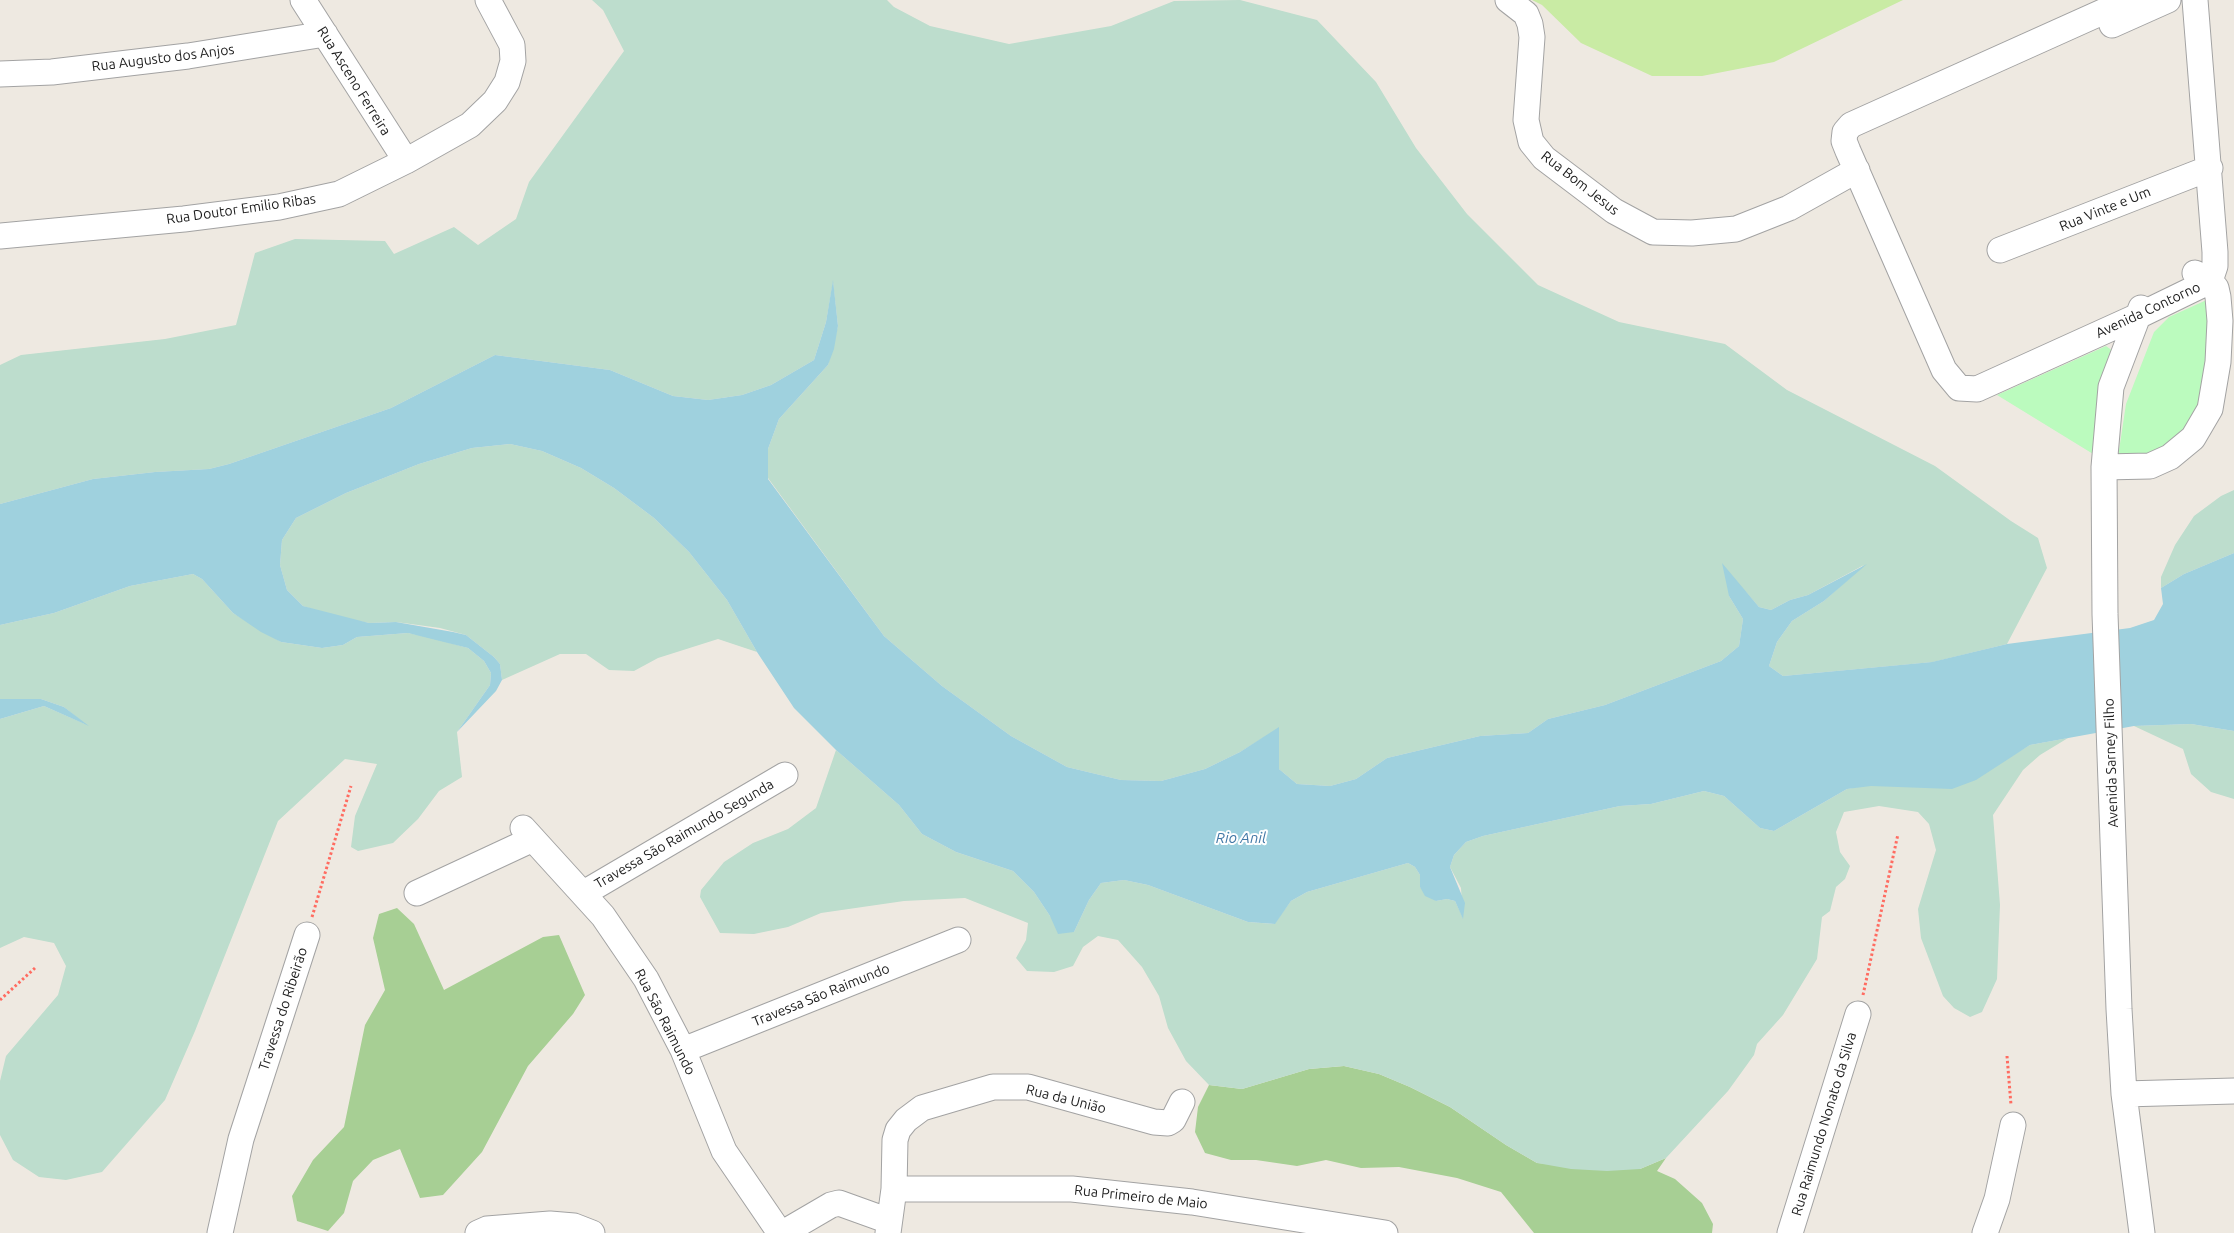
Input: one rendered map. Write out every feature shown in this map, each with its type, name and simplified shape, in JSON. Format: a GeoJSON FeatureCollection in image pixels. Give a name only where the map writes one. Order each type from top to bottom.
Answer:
{"type":"FeatureCollection","features":[{"type":"Feature","properties":{"kind":"street","name":"Rua Asceno Ferreira"},"geometry":{"type":"LineString","coordinates":[[303,0],[406,162]]}},
{"type":"Feature","properties":{"kind":"street","name":"Rua Doutor Emilio Ribas"},"geometry":{"type":"LineString","coordinates":[[0,236],[184,219],[279,207],[339,194],[406,162],[470,125],[495,101],[507,82],[513,61],[512,45],[488,0]]}},
{"type":"Feature","properties":{"kind":"street","name":"Rua Bom Jesus"},"geometry":{"type":"LineString","coordinates":[[1508,0],[1526,14],[1530,24],[1532,37],[1526,120],[1531,142],[1544,158],[1614,211],[1653,232],[1692,233],[1736,229],[1788,208],[1855,167]]}},
{"type":"Feature","properties":{"kind":"street","name":"Avenida Contorno"},"geometry":{"type":"LineString","coordinates":[[2129,0],[1851,125],[1845,132],[1844,141],[1944,370],[1957,377],[1972,377],[2142,308],[2202,277],[2204,170],[2195,0]]}},
{"type":"Feature","properties":{"kind":"street"},"geometry":{"type":"LineString","coordinates":[[1855,167],[1855,151],[1861,138],[2168,0]]}},
{"type":"Feature","properties":{"kind":"street","name":"Avenida Contorno"},"geometry":{"type":"LineString","coordinates":[[2182,0],[2204,170]]}},
{"type":"Feature","properties":{"kind":"street","name":"Rua Augusto dos Anjos"},"geometry":{"type":"LineString","coordinates":[[0,74],[52,72],[188,56],[325,34]]}},
{"type":"Feature","properties":{"kind":"street","name":"Rua Vinte e Um"},"geometry":{"type":"LineString","coordinates":[[2000,250],[2204,170]]}},
{"type":"Feature","properties":{"kind":"street"},"geometry":{"type":"LineString","coordinates":[[2104,467],[2150,466],[2164,460],[2183,448],[2202,424],[2210,409],[2219,353],[2220,321],[2216,288],[2202,277]]}},
{"type":"Feature","properties":{"kind":"street","name":"Avenida Sarney Filho"},"geometry":{"type":"LineString","coordinates":[[2142,308],[2112,387],[2104,467],[2105,614],[2124,1094],[2142,1233]]}},
{"type":"Feature","properties":{"kind":"street","name":"Travessa São Raimundo Segunda"},"geometry":{"type":"LineString","coordinates":[[584,893],[785,775]]}},
{"type":"Feature","properties":{"kind":"street","name":"Rua São Raimundo"},"geometry":{"type":"LineString","coordinates":[[417,893],[528,833],[603,916],[646,979],[683,1050],[724,1151],[781,1233]]}},
{"type":"Feature","properties":{"kind":"street","name":"Travessa do Ribeirão"},"geometry":{"type":"LineString","coordinates":[[220,1233],[241,1139],[307,935]]}},
{"type":"Feature","properties":{"kind":"street","name":"Travessa São Raimundo"},"geometry":{"type":"LineString","coordinates":[[683,1050],[958,940]]}},
{"type":"Feature","properties":{"kind":"street","name":"Rua Raimundo Nonato da Silva"},"geometry":{"type":"LineString","coordinates":[[1794,1232],[1858,1014]]}},
{"type":"Feature","properties":{"kind":"street","name":"Rua da União"},"geometry":{"type":"LineString","coordinates":[[894,1188],[895,1140],[898,1130],[906,1120],[922,1108],[993,1086],[1028,1087],[1163,1123],[1173,1120],[1182,1102]]}},
{"type":"Feature","properties":{"kind":"street"},"geometry":{"type":"LineString","coordinates":[[2124,1094],[2234,1091]]}},
{"type":"Feature","properties":{"kind":"street"},"geometry":{"type":"LineString","coordinates":[[1985,1233],[1997,1199],[2013,1125]]}},
{"type":"Feature","properties":{"kind":"street"},"geometry":{"type":"LineString","coordinates":[[781,1233],[831,1205],[839,1203],[888,1227],[894,1188]]}},
{"type":"Feature","properties":{"kind":"street","name":"Rua Primeiro de Maio"},"geometry":{"type":"LineString","coordinates":[[894,1188],[1072,1188],[1192,1202],[1308,1227],[1385,1233]]}},
{"type":"Feature","properties":{"kind":"street"},"geometry":{"type":"LineString","coordinates":[[479,1233],[487,1229],[550,1224],[574,1226],[592,1233]]}},
{"type":"Feature","properties":{"kind":"path","name":"Travessa do Ribeirão"},"geometry":{"type":"LineString","coordinates":[[307,935],[351,786]]}},
{"type":"Feature","properties":{"kind":"path"},"geometry":{"type":"LineString","coordinates":[[1858,1014],[1898,834]]}},
{"type":"Feature","properties":{"kind":"path"},"geometry":{"type":"LineString","coordinates":[[0,1000],[35,968]]}},
{"type":"Feature","properties":{"kind":"path"},"geometry":{"type":"LineString","coordinates":[[2007,1056],[2013,1125]]}},
{"type":"Feature","properties":{"kind":"green space"},"geometry":{"type":"Polygon","coordinates":[[[592,0],[887,0],[894,7],[930,26],[1009,44],[1111,26],[1174,1],[1240,0],[1317,20],[1376,82],[1416,148],[1467,214],[1538,285],[1619,322],[1725,344],[1787,390],[1935,466],[2011,521],[2038,538],[2047,568],[2007,644],[1933,662],[1783,676],[1769,666],[1777,642],[1792,621],[1824,601],[1864,565],[1808,595],[1790,600],[1771,610],[1759,607],[1746,592],[1729,596],[1743,619],[1739,646],[1721,661],[1605,705],[1548,719],[1528,733],[1480,736],[1387,758],[1356,779],[1330,786],[1297,784],[1279,769],[1279,728],[1240,752],[1205,769],[1161,781],[1121,780],[1067,767],[1011,736],[942,686],[884,636],[768,478],[768,449],[779,419],[828,365],[838,326],[833,282],[826,322],[814,360],[771,385],[742,395],[708,400],[673,396],[610,370],[495,355],[391,408],[229,464],[209,469],[155,472],[93,479],[0,504],[0,365],[21,355],[165,339],[236,325],[255,253],[295,239],[385,241],[394,254],[454,227],[478,245],[516,219],[529,182],[624,51],[603,10],[592,0]]]}},
{"type":"Feature","properties":{"kind":"green space"},"geometry":{"type":"Polygon","coordinates":[[[1532,0],[1903,0],[1774,62],[1702,76],[1652,76],[1581,43],[1542,5],[1532,0]]]}},
{"type":"Feature","properties":{"kind":"green space"},"geometry":{"type":"Polygon","coordinates":[[[2211,298],[2206,392],[2192,422],[2170,449],[2142,460],[2118,457],[2126,404],[2154,332],[2169,317],[2211,298]]]}},
{"type":"Feature","properties":{"kind":"green space"},"geometry":{"type":"Polygon","coordinates":[[[2106,346],[2117,354],[2098,457],[1997,395],[2106,346]]]}},
{"type":"Feature","properties":{"kind":"green space"},"geometry":{"type":"Polygon","coordinates":[[[510,444],[542,451],[581,468],[614,488],[654,518],[689,552],[727,600],[757,652],[718,639],[658,658],[634,671],[609,670],[586,654],[560,654],[502,680],[500,664],[466,635],[440,628],[396,622],[369,623],[332,616],[303,606],[287,590],[280,565],[282,540],[296,518],[346,493],[419,464],[472,448],[510,444]]]}},
{"type":"Feature","properties":{"kind":"green space"},"geometry":{"type":"Polygon","coordinates":[[[2234,490],[2234,553],[2184,574],[2161,588],[2161,577],[2175,545],[2194,516],[2221,496],[2234,490]]]}},
{"type":"Feature","properties":{"kind":"green space"},"geometry":{"type":"Polygon","coordinates":[[[193,574],[202,579],[233,613],[281,642],[322,648],[343,645],[357,637],[408,633],[428,637],[468,648],[484,661],[491,673],[490,685],[457,732],[462,777],[439,791],[418,819],[393,843],[358,851],[351,847],[355,816],[377,764],[345,759],[278,821],[195,1031],[165,1100],[102,1172],[66,1180],[39,1177],[13,1160],[0,1135],[0,1081],[6,1056],[58,995],[66,966],[54,943],[24,937],[0,948],[0,719],[44,706],[85,724],[64,707],[41,699],[0,699],[0,625],[54,613],[130,586],[193,574]]]}},
{"type":"Feature","properties":{"kind":"green space"},"geometry":{"type":"Polygon","coordinates":[[[2191,724],[2234,731],[2234,799],[2211,792],[2191,774],[2183,749],[2134,726],[2191,724]]]}},
{"type":"Feature","properties":{"kind":"green space"},"geometry":{"type":"Polygon","coordinates":[[[2068,738],[2040,755],[2023,770],[1993,815],[2000,905],[1997,979],[1982,1012],[1970,1017],[1954,1008],[1943,996],[1921,938],[1918,909],[1936,850],[1929,824],[1918,812],[1879,806],[1844,812],[1836,832],[1840,852],[1850,866],[1845,879],[1836,887],[1830,911],[1822,917],[1817,959],[1783,1015],[1757,1044],[1754,1055],[1728,1091],[1666,1158],[1640,1169],[1607,1171],[1571,1169],[1537,1163],[1506,1145],[1450,1107],[1379,1074],[1344,1066],[1309,1069],[1242,1089],[1209,1085],[1186,1061],[1168,1028],[1159,996],[1142,967],[1118,940],[1098,936],[1083,947],[1073,966],[1054,972],[1027,971],[1016,958],[1026,940],[1028,923],[965,898],[904,901],[821,913],[788,927],[754,934],[720,933],[700,897],[701,890],[724,862],[753,843],[788,829],[816,808],[836,750],[899,805],[922,834],[956,852],[1013,871],[1034,892],[1050,916],[1074,932],[1089,900],[1101,883],[1124,880],[1148,885],[1248,922],[1274,924],[1291,901],[1307,892],[1408,863],[1415,867],[1420,875],[1420,887],[1436,901],[1447,899],[1455,901],[1463,918],[1461,888],[1450,867],[1454,855],[1466,842],[1483,836],[1620,806],[1651,804],[1704,791],[1724,796],[1760,828],[1774,831],[1847,789],[2005,760],[2030,745],[2068,738]]]}},
{"type":"Feature","properties":{"kind":"green space"},"geometry":{"type":"Polygon","coordinates":[[[397,908],[414,924],[444,990],[543,937],[559,935],[585,995],[573,1014],[528,1066],[482,1152],[443,1195],[420,1198],[400,1149],[373,1160],[353,1181],[344,1213],[328,1231],[297,1221],[292,1196],[313,1160],[344,1127],[365,1025],[385,990],[373,938],[379,914],[397,908]]]}},
{"type":"Feature","properties":{"kind":"green space"},"geometry":{"type":"Polygon","coordinates":[[[1344,1066],[1379,1074],[1450,1107],[1506,1145],[1537,1163],[1640,1169],[1666,1158],[1657,1171],[1675,1179],[1702,1203],[1713,1224],[1712,1233],[1534,1233],[1501,1192],[1457,1178],[1399,1167],[1361,1168],[1326,1160],[1297,1166],[1256,1160],[1231,1160],[1205,1153],[1195,1132],[1198,1107],[1209,1085],[1242,1089],[1309,1069],[1344,1066]]]}},
{"type":"Feature","properties":{"kind":"water","name":"Rio Anil"},"geometry":{"type":"Polygon","coordinates":[[[833,280],[838,326],[834,349],[828,365],[779,419],[768,449],[768,479],[884,636],[942,686],[1011,736],[1067,767],[1121,780],[1161,781],[1205,769],[1240,752],[1279,727],[1279,769],[1297,784],[1330,786],[1356,779],[1387,758],[1480,736],[1528,733],[1548,719],[1605,705],[1721,661],[1739,646],[1743,619],[1729,596],[1722,563],[1759,607],[1771,610],[1790,600],[1808,595],[1867,564],[1824,601],[1792,621],[1777,642],[1769,666],[1783,676],[1932,662],[2007,644],[2130,628],[2154,620],[2163,604],[2161,588],[2184,574],[2234,553],[2234,731],[2191,724],[2134,726],[2030,745],[1976,780],[1952,789],[1871,786],[1847,789],[1774,831],[1760,828],[1724,796],[1704,791],[1651,804],[1620,806],[1483,836],[1466,842],[1454,855],[1450,867],[1465,903],[1463,919],[1455,901],[1447,899],[1436,901],[1425,896],[1420,887],[1420,875],[1415,867],[1408,863],[1307,892],[1291,901],[1275,924],[1248,922],[1148,885],[1124,880],[1101,883],[1089,900],[1074,932],[1058,934],[1050,916],[1034,892],[1013,871],[956,852],[922,834],[899,805],[836,750],[794,708],[757,652],[727,600],[689,552],[654,518],[614,488],[581,468],[542,451],[510,444],[472,448],[419,464],[346,493],[296,518],[282,540],[280,565],[287,590],[303,606],[369,623],[396,622],[466,635],[494,657],[500,664],[502,680],[496,691],[457,732],[490,685],[491,673],[484,661],[468,648],[408,633],[357,637],[343,645],[322,648],[281,642],[261,632],[233,613],[202,579],[193,574],[130,586],[54,613],[0,625],[0,504],[93,479],[155,472],[209,469],[229,464],[391,408],[495,355],[610,370],[673,396],[708,400],[742,395],[771,385],[814,360],[826,322],[833,280]]]}},
{"type":"Feature","properties":{"kind":"water"},"geometry":{"type":"Polygon","coordinates":[[[0,699],[41,699],[64,707],[89,726],[44,706],[0,719],[0,699]]]}}]}
